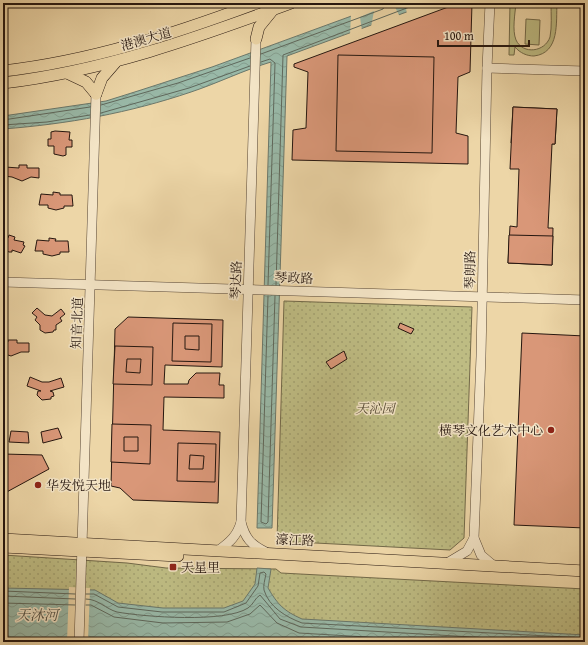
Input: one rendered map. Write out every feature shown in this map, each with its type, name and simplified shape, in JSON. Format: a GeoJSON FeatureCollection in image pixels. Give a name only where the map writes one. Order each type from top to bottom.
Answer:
{"type":"FeatureCollection","features":[{"type":"Feature","properties":{"kind":"main road","name":"港澳大道"},"geometry":{"type":"LineString","coordinates":[[3,71],[57,63],[127,47],[196,26],[257,3]]}},
{"type":"Feature","properties":{"kind":"main road","name":"港澳大道"},"geometry":{"type":"LineString","coordinates":[[3,82],[67,73],[118,62],[177,45],[291,3]]}},
{"type":"Feature","properties":{"kind":"main road"},"geometry":{"type":"LineString","coordinates":[[256,39],[259,26],[273,10]]}},
{"type":"Feature","properties":{"kind":"main road"},"geometry":{"type":"LineString","coordinates":[[233,25],[241,25],[249,29],[256,39]]}},
{"type":"Feature","properties":{"kind":"main road"},"geometry":{"type":"LineString","coordinates":[[67,73],[77,76],[86,82],[96,94],[102,78],[109,68],[118,62]]}},
{"type":"Feature","properties":{"kind":"main road","name":"濠江路"},"geometry":{"type":"LineString","coordinates":[[3,539],[82,548],[585,578]]}},
{"type":"Feature","properties":{"kind":"main road","name":"濠江路"},"geometry":{"type":"LineString","coordinates":[[3,548],[219,550],[585,571]]}},
{"type":"Feature","properties":{"kind":"street","name":"琴朗路"},"geometry":{"type":"LineString","coordinates":[[474,538],[490,3]]}},
{"type":"Feature","properties":{"kind":"street","name":"琴达路"},"geometry":{"type":"LineString","coordinates":[[241,522],[256,39]]}},
{"type":"Feature","properties":{"kind":"street"},"geometry":{"type":"LineString","coordinates":[[487,68],[585,71]]}},
{"type":"Feature","properties":{"kind":"street","name":"知音北道"},"geometry":{"type":"LineString","coordinates":[[79,642],[97,123],[96,94]]}},
{"type":"Feature","properties":{"kind":"street","name":"琴政路"},"geometry":{"type":"LineString","coordinates":[[3,282],[585,300]]}},
{"type":"Feature","properties":{"kind":"street"},"geometry":{"type":"LineString","coordinates":[[219,550],[238,532],[241,522]]}},
{"type":"Feature","properties":{"kind":"street"},"geometry":{"type":"LineString","coordinates":[[241,522],[244,535],[252,545],[266,552]]}},
{"type":"Feature","properties":{"kind":"street"},"geometry":{"type":"LineString","coordinates":[[447,563],[467,551],[474,538]]}},
{"type":"Feature","properties":{"kind":"street"},"geometry":{"type":"LineString","coordinates":[[474,538],[481,555],[494,566]]}},
{"type":"Feature","properties":{"kind":"green space"},"geometry":{"type":"Polygon","coordinates":[[[510,3],[516,3],[514,27],[516,40],[519,45],[524,48],[534,50],[544,46],[550,37],[551,3],[557,3],[555,36],[548,49],[542,54],[534,56],[529,55],[521,52],[515,47],[514,55],[509,55],[510,3]]]}},
{"type":"Feature","properties":{"kind":"green space"},"geometry":{"type":"Polygon","coordinates":[[[526,19],[540,20],[539,45],[525,44],[526,19]]]}},
{"type":"Feature","properties":{"kind":"green space","name":"天沁园"},"geometry":{"type":"Polygon","coordinates":[[[284,301],[472,307],[464,538],[450,550],[277,541],[284,301]]]}},
{"type":"Feature","properties":{"kind":"green space"},"geometry":{"type":"Polygon","coordinates":[[[3,555],[127,563],[166,568],[276,569],[281,573],[585,589],[585,642],[3,642],[3,555]]]}},
{"type":"Feature","properties":{"kind":"water"},"geometry":{"type":"Polygon","coordinates":[[[387,3],[431,3],[287,56],[272,528],[257,528],[271,62],[168,99],[121,112],[75,121],[3,129],[3,116],[106,101],[212,67],[387,3]]]}},
{"type":"Feature","properties":{"kind":"water","name":"天沐河"},"geometry":{"type":"Polygon","coordinates":[[[257,568],[271,569],[268,588],[278,603],[290,613],[302,619],[585,635],[585,642],[3,642],[3,588],[95,590],[118,603],[163,608],[224,608],[243,601],[255,584],[257,568]]]}},
{"type":"Feature","properties":{"kind":"pier"},"geometry":{"type":"Polygon","coordinates":[[[381,3],[393,3],[400,17],[371,27],[374,11],[360,17],[362,31],[350,35],[351,14],[381,3]]]}},
{"type":"Feature","properties":{"kind":"pier"},"geometry":{"type":"Polygon","coordinates":[[[405,3],[419,3],[419,10],[407,14],[405,3]]]}},
{"type":"Feature","properties":{"kind":"pier"},"geometry":{"type":"Polygon","coordinates":[[[69,587],[90,588],[88,642],[67,642],[69,587]]]}},
{"type":"Feature","properties":{"kind":"building"},"geometry":{"type":"Polygon","coordinates":[[[459,3],[472,3],[470,72],[458,77],[456,133],[468,136],[468,164],[292,160],[293,130],[306,128],[308,72],[294,67],[294,64],[459,3]]]}},
{"type":"Feature","properties":{"kind":"building"},"geometry":{"type":"Polygon","coordinates":[[[338,55],[434,57],[432,153],[336,151],[338,55]]]}},
{"type":"Feature","properties":{"kind":"building"},"geometry":{"type":"Polygon","coordinates":[[[513,107],[557,109],[555,144],[511,143],[513,107]]]}},
{"type":"Feature","properties":{"kind":"building"},"geometry":{"type":"Polygon","coordinates":[[[513,107],[557,109],[555,144],[552,144],[548,228],[553,228],[552,265],[508,263],[510,226],[517,227],[519,169],[510,169],[513,107]]]}},
{"type":"Feature","properties":{"kind":"building"},"geometry":{"type":"Polygon","coordinates":[[[51,132],[70,132],[69,140],[72,140],[72,147],[66,147],[66,155],[63,156],[54,154],[54,146],[48,146],[48,139],[51,139],[51,132]]]}},
{"type":"Feature","properties":{"kind":"building"},"geometry":{"type":"Polygon","coordinates":[[[19,165],[27,165],[27,168],[39,168],[39,178],[31,177],[22,181],[4,176],[5,167],[19,168],[19,165]]]}},
{"type":"Feature","properties":{"kind":"building"},"geometry":{"type":"Polygon","coordinates":[[[53,192],[60,193],[60,195],[72,195],[73,206],[64,206],[64,208],[56,210],[48,208],[48,205],[39,205],[41,194],[53,195],[53,192]]]}},
{"type":"Feature","properties":{"kind":"building"},"geometry":{"type":"Polygon","coordinates":[[[9,235],[15,237],[14,240],[24,242],[23,245],[25,246],[21,253],[12,250],[12,252],[9,252],[3,249],[3,236],[8,238],[9,235]]]}},
{"type":"Feature","properties":{"kind":"building"},"geometry":{"type":"Polygon","coordinates":[[[509,235],[553,236],[552,265],[508,263],[509,235]]]}},
{"type":"Feature","properties":{"kind":"building"},"geometry":{"type":"Polygon","coordinates":[[[49,238],[56,239],[55,241],[68,241],[69,252],[60,252],[60,254],[52,256],[43,254],[43,251],[35,251],[37,240],[49,241],[49,238]]]}},
{"type":"Feature","properties":{"kind":"building"},"geometry":{"type":"Polygon","coordinates":[[[37,308],[45,315],[52,316],[61,309],[65,314],[60,318],[62,321],[56,325],[56,330],[45,333],[40,330],[40,325],[35,320],[37,317],[32,313],[37,308]]]}},
{"type":"Feature","properties":{"kind":"building"},"geometry":{"type":"Polygon","coordinates":[[[128,317],[223,320],[222,367],[165,365],[164,384],[188,384],[189,380],[196,373],[220,373],[219,385],[224,385],[224,398],[164,397],[163,430],[220,432],[218,503],[133,500],[120,488],[111,486],[115,329],[128,317]]]}},
{"type":"Feature","properties":{"kind":"building"},"geometry":{"type":"Polygon","coordinates":[[[173,323],[212,324],[211,362],[172,361],[173,323]],[[185,336],[185,349],[199,350],[199,336],[185,336]]]}},
{"type":"Feature","properties":{"kind":"building"},"geometry":{"type":"Polygon","coordinates":[[[400,323],[414,329],[411,334],[398,328],[400,323]]]}},
{"type":"Feature","properties":{"kind":"building","name":"横琴文化艺术中心"},"geometry":{"type":"Polygon","coordinates":[[[522,333],[585,336],[585,528],[514,525],[522,333]]]}},
{"type":"Feature","properties":{"kind":"building"},"geometry":{"type":"Polygon","coordinates":[[[8,340],[17,340],[17,343],[29,343],[29,352],[21,352],[11,356],[5,354],[3,342],[8,342],[8,340]]]}},
{"type":"Feature","properties":{"kind":"building"},"geometry":{"type":"Polygon","coordinates":[[[115,346],[153,347],[152,385],[113,384],[115,346]],[[127,359],[126,372],[140,373],[141,359],[127,359]]]}},
{"type":"Feature","properties":{"kind":"building"},"geometry":{"type":"Polygon","coordinates":[[[344,351],[347,359],[331,369],[326,362],[344,351]]]}},
{"type":"Feature","properties":{"kind":"building"},"geometry":{"type":"Polygon","coordinates":[[[30,377],[42,382],[49,382],[61,378],[64,387],[50,391],[53,392],[54,396],[51,397],[51,399],[42,400],[37,395],[38,391],[41,391],[27,386],[30,377]]]}},
{"type":"Feature","properties":{"kind":"building"},"geometry":{"type":"Polygon","coordinates":[[[112,424],[151,425],[150,464],[111,462],[112,424]],[[124,437],[124,451],[138,451],[138,437],[124,437]]]}},
{"type":"Feature","properties":{"kind":"building"},"geometry":{"type":"Polygon","coordinates":[[[58,428],[62,438],[43,443],[41,432],[58,428]]]}},
{"type":"Feature","properties":{"kind":"building"},"geometry":{"type":"Polygon","coordinates":[[[11,431],[28,432],[29,443],[9,442],[11,431]]]}},
{"type":"Feature","properties":{"kind":"building"},"geometry":{"type":"Polygon","coordinates":[[[178,443],[216,444],[215,482],[177,481],[178,443]],[[190,455],[189,469],[203,469],[204,456],[190,455]]]}},
{"type":"Feature","properties":{"kind":"building"},"geometry":{"type":"Polygon","coordinates":[[[3,454],[42,455],[49,469],[3,494],[3,454]]]}},
{"type":"Feature","properties":{"kind":"place","name":"横琴文化艺术中心"},"geometry":{"type":"Point","coordinates":[551,430]}},
{"type":"Feature","properties":{"kind":"place","name":"华发悦天地"},"geometry":{"type":"Point","coordinates":[38,485]}},
{"type":"Feature","properties":{"kind":"place","name":"天星里"},"geometry":{"type":"Point","coordinates":[173,567]}}]}
